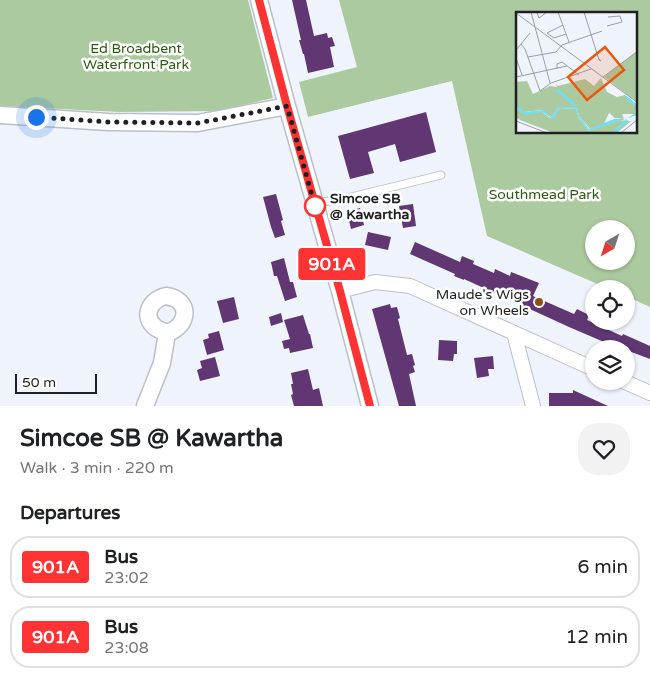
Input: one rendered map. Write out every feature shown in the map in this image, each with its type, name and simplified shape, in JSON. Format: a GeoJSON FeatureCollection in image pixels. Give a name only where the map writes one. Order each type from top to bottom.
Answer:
{"type":"FeatureCollection","features":[{"type":"Feature","properties":{"kind":"street"},"geometry":{"type":"LineString","coordinates":[[259,0],[370,406]]}},
{"type":"Feature","properties":{"kind":"street"},"geometry":{"type":"LineString","coordinates":[[0,115],[108,122],[198,123],[287,106]]}},
{"type":"Feature","properties":{"kind":"street"},"geometry":{"type":"LineString","coordinates":[[340,291],[375,282],[410,286],[585,364]]}},
{"type":"Feature","properties":{"kind":"street"},"geometry":{"type":"LineString","coordinates":[[145,406],[162,363],[167,333]]}},
{"type":"Feature","properties":{"kind":"street"},"geometry":{"type":"LineString","coordinates":[[514,334],[533,406]]}},
{"type":"Feature","properties":{"kind":"street"},"geometry":{"type":"LineString","coordinates":[[635,386],[650,393]]}},
{"type":"Feature","properties":{"kind":"lane"},"geometry":{"type":"LineString","coordinates":[[315,203],[442,175]]}},
{"type":"Feature","properties":{"kind":"green space","name":"Ed Broadbent Waterfront Park"},"geometry":{"type":"Polygon","coordinates":[[[0,0],[248,0],[273,98],[218,111],[120,112],[0,106],[0,0]]]}},
{"type":"Feature","properties":{"kind":"green space","name":"Southmead Park"},"geometry":{"type":"Polygon","coordinates":[[[339,0],[650,0],[650,307],[635,300],[635,280],[588,280],[487,236],[452,81],[308,117],[299,82],[357,67],[339,0]]]}},
{"type":"Feature","properties":{"kind":"building"},"geometry":{"type":"Polygon","coordinates":[[[292,0],[306,0],[314,36],[327,33],[328,38],[332,37],[335,46],[330,47],[334,67],[308,73],[299,40],[301,40],[292,0]]]}},
{"type":"Feature","properties":{"kind":"building"},"geometry":{"type":"Polygon","coordinates":[[[426,112],[436,152],[400,162],[395,144],[368,152],[374,173],[350,179],[338,136],[426,112]]]}},
{"type":"Feature","properties":{"kind":"building"},"geometry":{"type":"Polygon","coordinates":[[[276,194],[285,235],[275,238],[263,197],[276,194]]]}},
{"type":"Feature","properties":{"kind":"building"},"geometry":{"type":"Polygon","coordinates":[[[413,204],[416,226],[403,228],[399,206],[413,204]]]}},
{"type":"Feature","properties":{"kind":"building"},"geometry":{"type":"Polygon","coordinates":[[[360,208],[364,225],[351,229],[347,212],[360,208]]]}},
{"type":"Feature","properties":{"kind":"building"},"geometry":{"type":"Polygon","coordinates":[[[368,232],[391,237],[388,250],[365,245],[368,232]]]}},
{"type":"Feature","properties":{"kind":"building"},"geometry":{"type":"Polygon","coordinates":[[[415,242],[460,262],[462,256],[474,261],[473,264],[494,273],[495,269],[510,276],[511,272],[539,283],[533,296],[574,314],[577,309],[585,313],[585,330],[609,330],[622,336],[623,334],[650,346],[650,359],[635,353],[635,340],[599,340],[454,276],[455,274],[410,254],[415,242]]]}},
{"type":"Feature","properties":{"kind":"building"},"geometry":{"type":"Polygon","coordinates":[[[284,258],[290,282],[293,282],[297,297],[285,301],[277,276],[274,276],[271,262],[284,258]]]}},
{"type":"Feature","properties":{"kind":"building"},"geometry":{"type":"Polygon","coordinates":[[[234,297],[239,319],[223,323],[217,301],[234,297]]]}},
{"type":"Feature","properties":{"kind":"building"},"geometry":{"type":"Polygon","coordinates":[[[390,304],[391,308],[397,307],[407,355],[412,354],[415,365],[413,366],[415,372],[409,374],[416,406],[399,406],[372,309],[390,304]]]}},
{"type":"Feature","properties":{"kind":"building"},"geometry":{"type":"Polygon","coordinates":[[[281,313],[283,322],[271,326],[269,317],[281,313]]]}},
{"type":"Feature","properties":{"kind":"building"},"geometry":{"type":"Polygon","coordinates":[[[303,315],[313,348],[290,353],[289,348],[284,349],[282,341],[290,339],[284,320],[303,315]]]}},
{"type":"Feature","properties":{"kind":"building"},"geometry":{"type":"Polygon","coordinates":[[[219,331],[224,350],[207,355],[203,340],[209,338],[208,334],[219,331]]]}},
{"type":"Feature","properties":{"kind":"building"},"geometry":{"type":"Polygon","coordinates":[[[439,340],[457,341],[457,354],[454,354],[453,361],[438,360],[439,340]]]}},
{"type":"Feature","properties":{"kind":"building"},"geometry":{"type":"Polygon","coordinates":[[[493,356],[494,369],[488,369],[489,376],[477,378],[474,358],[493,356]]]}},
{"type":"Feature","properties":{"kind":"building"},"geometry":{"type":"Polygon","coordinates":[[[215,357],[220,376],[200,381],[197,370],[202,368],[200,361],[215,357]]]}},
{"type":"Feature","properties":{"kind":"building"},"geometry":{"type":"Polygon","coordinates":[[[308,369],[313,390],[319,388],[323,406],[294,406],[291,395],[293,394],[291,384],[293,384],[291,373],[308,369]]]}},
{"type":"Feature","properties":{"kind":"building"},"geometry":{"type":"Polygon","coordinates":[[[573,390],[608,406],[549,406],[549,393],[573,393],[573,390]]]}},
{"type":"Feature","properties":{"kind":"bus line","name":"901A"},"geometry":{"type":"LineString","coordinates":[[259,0],[370,406]]}},
{"type":"Feature","properties":{"kind":"place","name":"Simcoe SB @ Kawartha"},"geometry":{"type":"Point","coordinates":[315,206]}},
{"type":"Feature","properties":{"kind":"place","name":"Maude's Wigs on Wheels"},"geometry":{"type":"Point","coordinates":[539,302]}},
{"type":"Feature","properties":{"kind":"route"},"geometry":{"type":"LineString","coordinates":[[36,117],[108,122],[198,123],[287,106],[315,206]]}}]}
